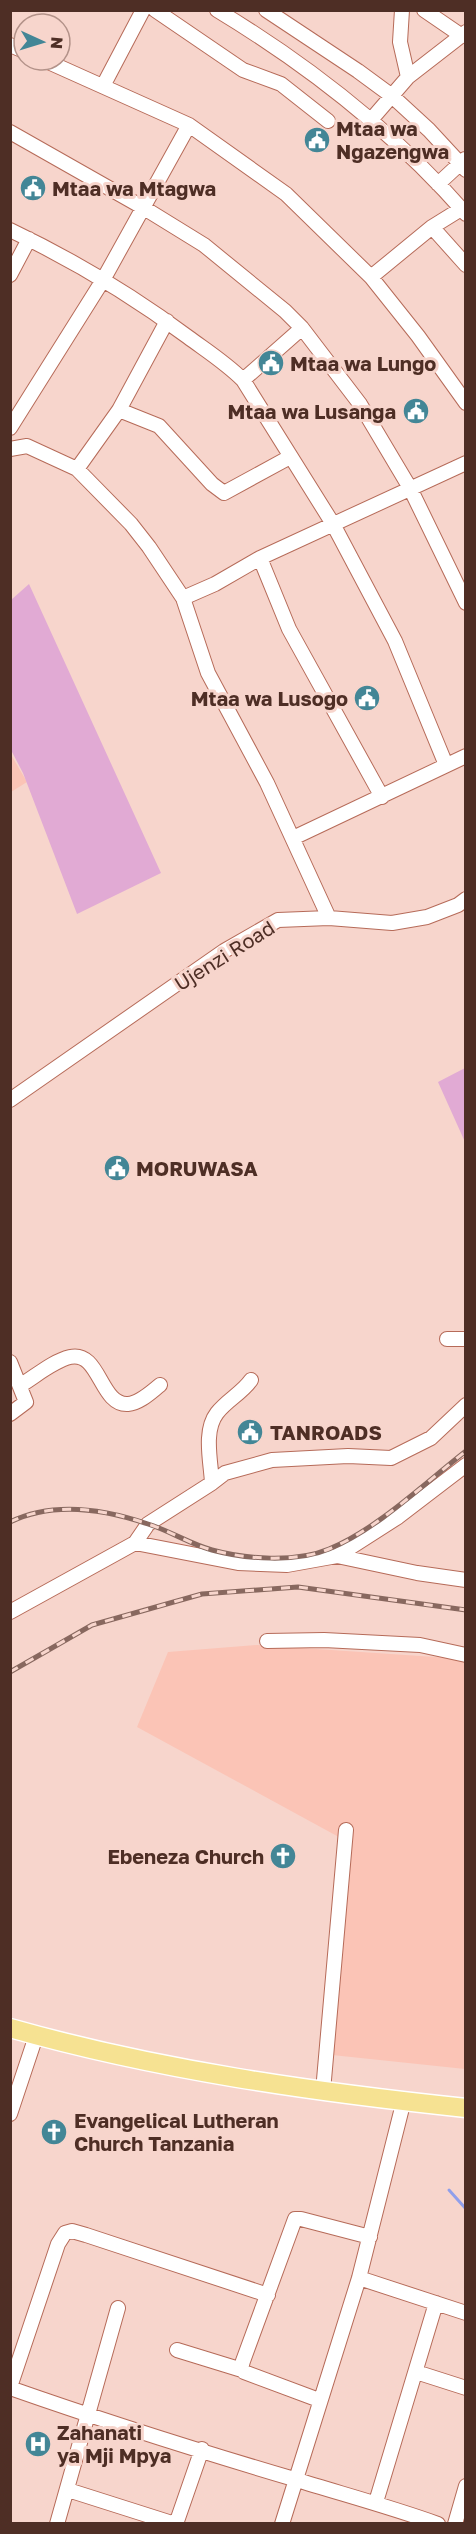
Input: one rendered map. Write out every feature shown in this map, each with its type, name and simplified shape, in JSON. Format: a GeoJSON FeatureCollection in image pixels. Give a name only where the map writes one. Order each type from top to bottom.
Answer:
{"type":"FeatureCollection","features":[{"type":"Feature","properties":{"kind":"main road"},"geometry":{"type":"LineString","coordinates":[[10,2028],[153,2062],[323,2091],[465,2108]]}},
{"type":"Feature","properties":{"kind":"street"},"geometry":{"type":"LineString","coordinates":[[104,86],[143,10]]}},
{"type":"Feature","properties":{"kind":"street"},"geometry":{"type":"LineString","coordinates":[[155,10],[243,70],[281,84],[328,121]]}},
{"type":"Feature","properties":{"kind":"street"},"geometry":{"type":"LineString","coordinates":[[217,10],[315,74],[438,184],[463,212],[432,227],[371,277]]}},
{"type":"Feature","properties":{"kind":"street"},"geometry":{"type":"LineString","coordinates":[[266,10],[392,96],[463,164],[438,184]]}},
{"type":"Feature","properties":{"kind":"street"},"geometry":{"type":"LineString","coordinates":[[402,10],[400,42],[408,77]]}},
{"type":"Feature","properties":{"kind":"street"},"geometry":{"type":"LineString","coordinates":[[370,121],[408,77],[464,34],[424,10]]}},
{"type":"Feature","properties":{"kind":"street"},"geometry":{"type":"LineString","coordinates":[[72,72],[189,125],[286,194],[371,277],[418,336],[465,403]]}},
{"type":"Feature","properties":{"kind":"street"},"geometry":{"type":"LineString","coordinates":[[10,428],[103,280],[189,125]]}},
{"type":"Feature","properties":{"kind":"street"},"geometry":{"type":"LineString","coordinates":[[10,132],[204,245],[285,311],[302,328],[360,404],[410,488],[465,603]]}},
{"type":"Feature","properties":{"kind":"street"},"geometry":{"type":"LineString","coordinates":[[432,227],[465,265]]}},
{"type":"Feature","properties":{"kind":"street"},"geometry":{"type":"LineString","coordinates":[[10,230],[103,280],[167,321],[230,367],[243,380],[333,524],[395,641],[446,765]]}},
{"type":"Feature","properties":{"kind":"street"},"geometry":{"type":"LineString","coordinates":[[10,275],[29,239]]}},
{"type":"Feature","properties":{"kind":"street"},"geometry":{"type":"LineString","coordinates":[[77,469],[119,410],[167,321]]}},
{"type":"Feature","properties":{"kind":"street"},"geometry":{"type":"LineString","coordinates":[[243,380],[302,328]]}},
{"type":"Feature","properties":{"kind":"street"},"geometry":{"type":"LineString","coordinates":[[119,410],[159,426],[212,484],[224,493],[290,457]]}},
{"type":"Feature","properties":{"kind":"street"},"geometry":{"type":"LineString","coordinates":[[10,449],[27,446],[77,469],[137,532],[183,598],[208,673],[267,783],[329,918]]}},
{"type":"Feature","properties":{"kind":"street"},"geometry":{"type":"LineString","coordinates":[[183,598],[215,584],[260,558],[465,463]]}},
{"type":"Feature","properties":{"kind":"street"},"geometry":{"type":"LineString","coordinates":[[260,558],[289,629],[382,797]]}},
{"type":"Feature","properties":{"kind":"street"},"geometry":{"type":"LineString","coordinates":[[294,838],[465,756]]}},
{"type":"Feature","properties":{"kind":"street","name":"Ujenzi Road"},"geometry":{"type":"LineString","coordinates":[[10,1100],[256,930],[278,920],[329,918],[392,924],[427,916],[458,905],[465,899]]}},
{"type":"Feature","properties":{"kind":"street"},"geometry":{"type":"LineString","coordinates":[[447,1339],[465,1339]]}},
{"type":"Feature","properties":{"kind":"street"},"geometry":{"type":"LineString","coordinates":[[21,1385],[71,1356],[81,1358],[94,1369],[111,1397],[121,1403],[136,1402],[160,1385]]}},
{"type":"Feature","properties":{"kind":"street"},"geometry":{"type":"LineString","coordinates":[[10,1362],[26,1402],[10,1414]]}},
{"type":"Feature","properties":{"kind":"street"},"geometry":{"type":"LineString","coordinates":[[212,1483],[209,1427],[217,1413],[245,1389],[251,1380]]}},
{"type":"Feature","properties":{"kind":"street"},"geometry":{"type":"LineString","coordinates":[[10,1612],[135,1543],[148,1524],[225,1473],[272,1460],[348,1456],[391,1458],[431,1438],[465,1405]]}},
{"type":"Feature","properties":{"kind":"street"},"geometry":{"type":"LineString","coordinates":[[337,1556],[398,1517],[465,1465]]}},
{"type":"Feature","properties":{"kind":"street"},"geometry":{"type":"LineString","coordinates":[[135,1543],[238,1563],[287,1565],[337,1556],[417,1573],[465,1580]]}},
{"type":"Feature","properties":{"kind":"street"},"geometry":{"type":"LineString","coordinates":[[267,1641],[324,1640],[409,1644],[465,1654]]}},
{"type":"Feature","properties":{"kind":"street"},"geometry":{"type":"LineString","coordinates":[[323,2091],[346,1830]]}},
{"type":"Feature","properties":{"kind":"street"},"geometry":{"type":"LineString","coordinates":[[10,2114],[36,2036]]}},
{"type":"Feature","properties":{"kind":"street"},"geometry":{"type":"LineString","coordinates":[[282,2523],[359,2278],[404,2100]]}},
{"type":"Feature","properties":{"kind":"street"},"geometry":{"type":"LineString","coordinates":[[242,2370],[243,2361],[292,2223],[296,2218],[370,2237]]}},
{"type":"Feature","properties":{"kind":"street"},"geometry":{"type":"LineString","coordinates":[[268,2295],[86,2235],[72,2231],[65,2232],[58,2244],[10,2388],[88,2415],[438,2523]]}},
{"type":"Feature","properties":{"kind":"street"},"geometry":{"type":"LineString","coordinates":[[359,2278],[465,2313]]}},
{"type":"Feature","properties":{"kind":"street"},"geometry":{"type":"LineString","coordinates":[[376,2502],[436,2303]]}},
{"type":"Feature","properties":{"kind":"street"},"geometry":{"type":"LineString","coordinates":[[57,2523],[118,2308]]}},
{"type":"Feature","properties":{"kind":"street"},"geometry":{"type":"LineString","coordinates":[[177,2350],[242,2370],[319,2400]]}},
{"type":"Feature","properties":{"kind":"street"},"geometry":{"type":"LineString","coordinates":[[416,2372],[465,2388]]}},
{"type":"Feature","properties":{"kind":"street"},"geometry":{"type":"LineString","coordinates":[[68,2490],[176,2523],[202,2449]]}},
{"type":"Feature","properties":{"kind":"street"},"geometry":{"type":"LineString","coordinates":[[455,2523],[465,2486]]}},
{"type":"Feature","properties":{"kind":"shaded area"},"geometry":{"type":"Polygon","coordinates":[[[29,584],[161,873],[77,914],[23,773],[11,750],[11,600],[29,584]]]}},
{"type":"Feature","properties":{"kind":"shaded area"},"geometry":{"type":"Polygon","coordinates":[[[10,753],[27,782],[11,792],[10,792],[10,753]]]}},
{"type":"Feature","properties":{"kind":"shaded area"},"geometry":{"type":"Polygon","coordinates":[[[465,1068],[465,1142],[438,1082],[465,1068]]]}},
{"type":"Feature","properties":{"kind":"shaded area"},"geometry":{"type":"Polygon","coordinates":[[[257,1645],[465,1659],[465,2069],[332,2055],[348,1842],[137,1727],[168,1652],[257,1645]]]}},
{"type":"Feature","properties":{"kind":"waterway"},"geometry":{"type":"LineString","coordinates":[[449,2190],[466,2209]]}},
{"type":"Feature","properties":{"kind":"railway"},"geometry":{"type":"LineString","coordinates":[[10,1522],[44,1511],[61,1509],[96,1511],[148,1524],[225,1553],[270,1558],[301,1556],[329,1549],[347,1541],[400,1505],[466,1451]]}},
{"type":"Feature","properties":{"kind":"railway"},"geometry":{"type":"LineString","coordinates":[[10,1672],[92,1625],[202,1594],[298,1587],[466,1610]]}},
{"type":"Feature","properties":{"kind":"place","name":"Mtaa wa Ngazengwa"},"geometry":{"type":"Point","coordinates":[317,140]}},
{"type":"Feature","properties":{"kind":"place","name":"Mtaa wa Mtagwa"},"geometry":{"type":"Point","coordinates":[33,188]}},
{"type":"Feature","properties":{"kind":"place","name":"Mtaa wa Lungo"},"geometry":{"type":"Point","coordinates":[271,363]}},
{"type":"Feature","properties":{"kind":"place","name":"Mtaa wa Lusanga"},"geometry":{"type":"Point","coordinates":[416,411]}},
{"type":"Feature","properties":{"kind":"place","name":"Mtaa wa Lusogo"},"geometry":{"type":"Point","coordinates":[367,698]}},
{"type":"Feature","properties":{"kind":"place","name":"MORUWASA"},"geometry":{"type":"Point","coordinates":[117,1168]}},
{"type":"Feature","properties":{"kind":"place","name":"TANROADS"},"geometry":{"type":"Point","coordinates":[250,1432]}},
{"type":"Feature","properties":{"kind":"place","name":"Ebeneza Church"},"geometry":{"type":"Point","coordinates":[283,1856]}},
{"type":"Feature","properties":{"kind":"place","name":"Evangelical Lutheran Church Tanzania"},"geometry":{"type":"Point","coordinates":[54,2132]}},
{"type":"Feature","properties":{"kind":"place","name":"Zahanati ya Mji Mpya"},"geometry":{"type":"Point","coordinates":[38,2444]}}]}
